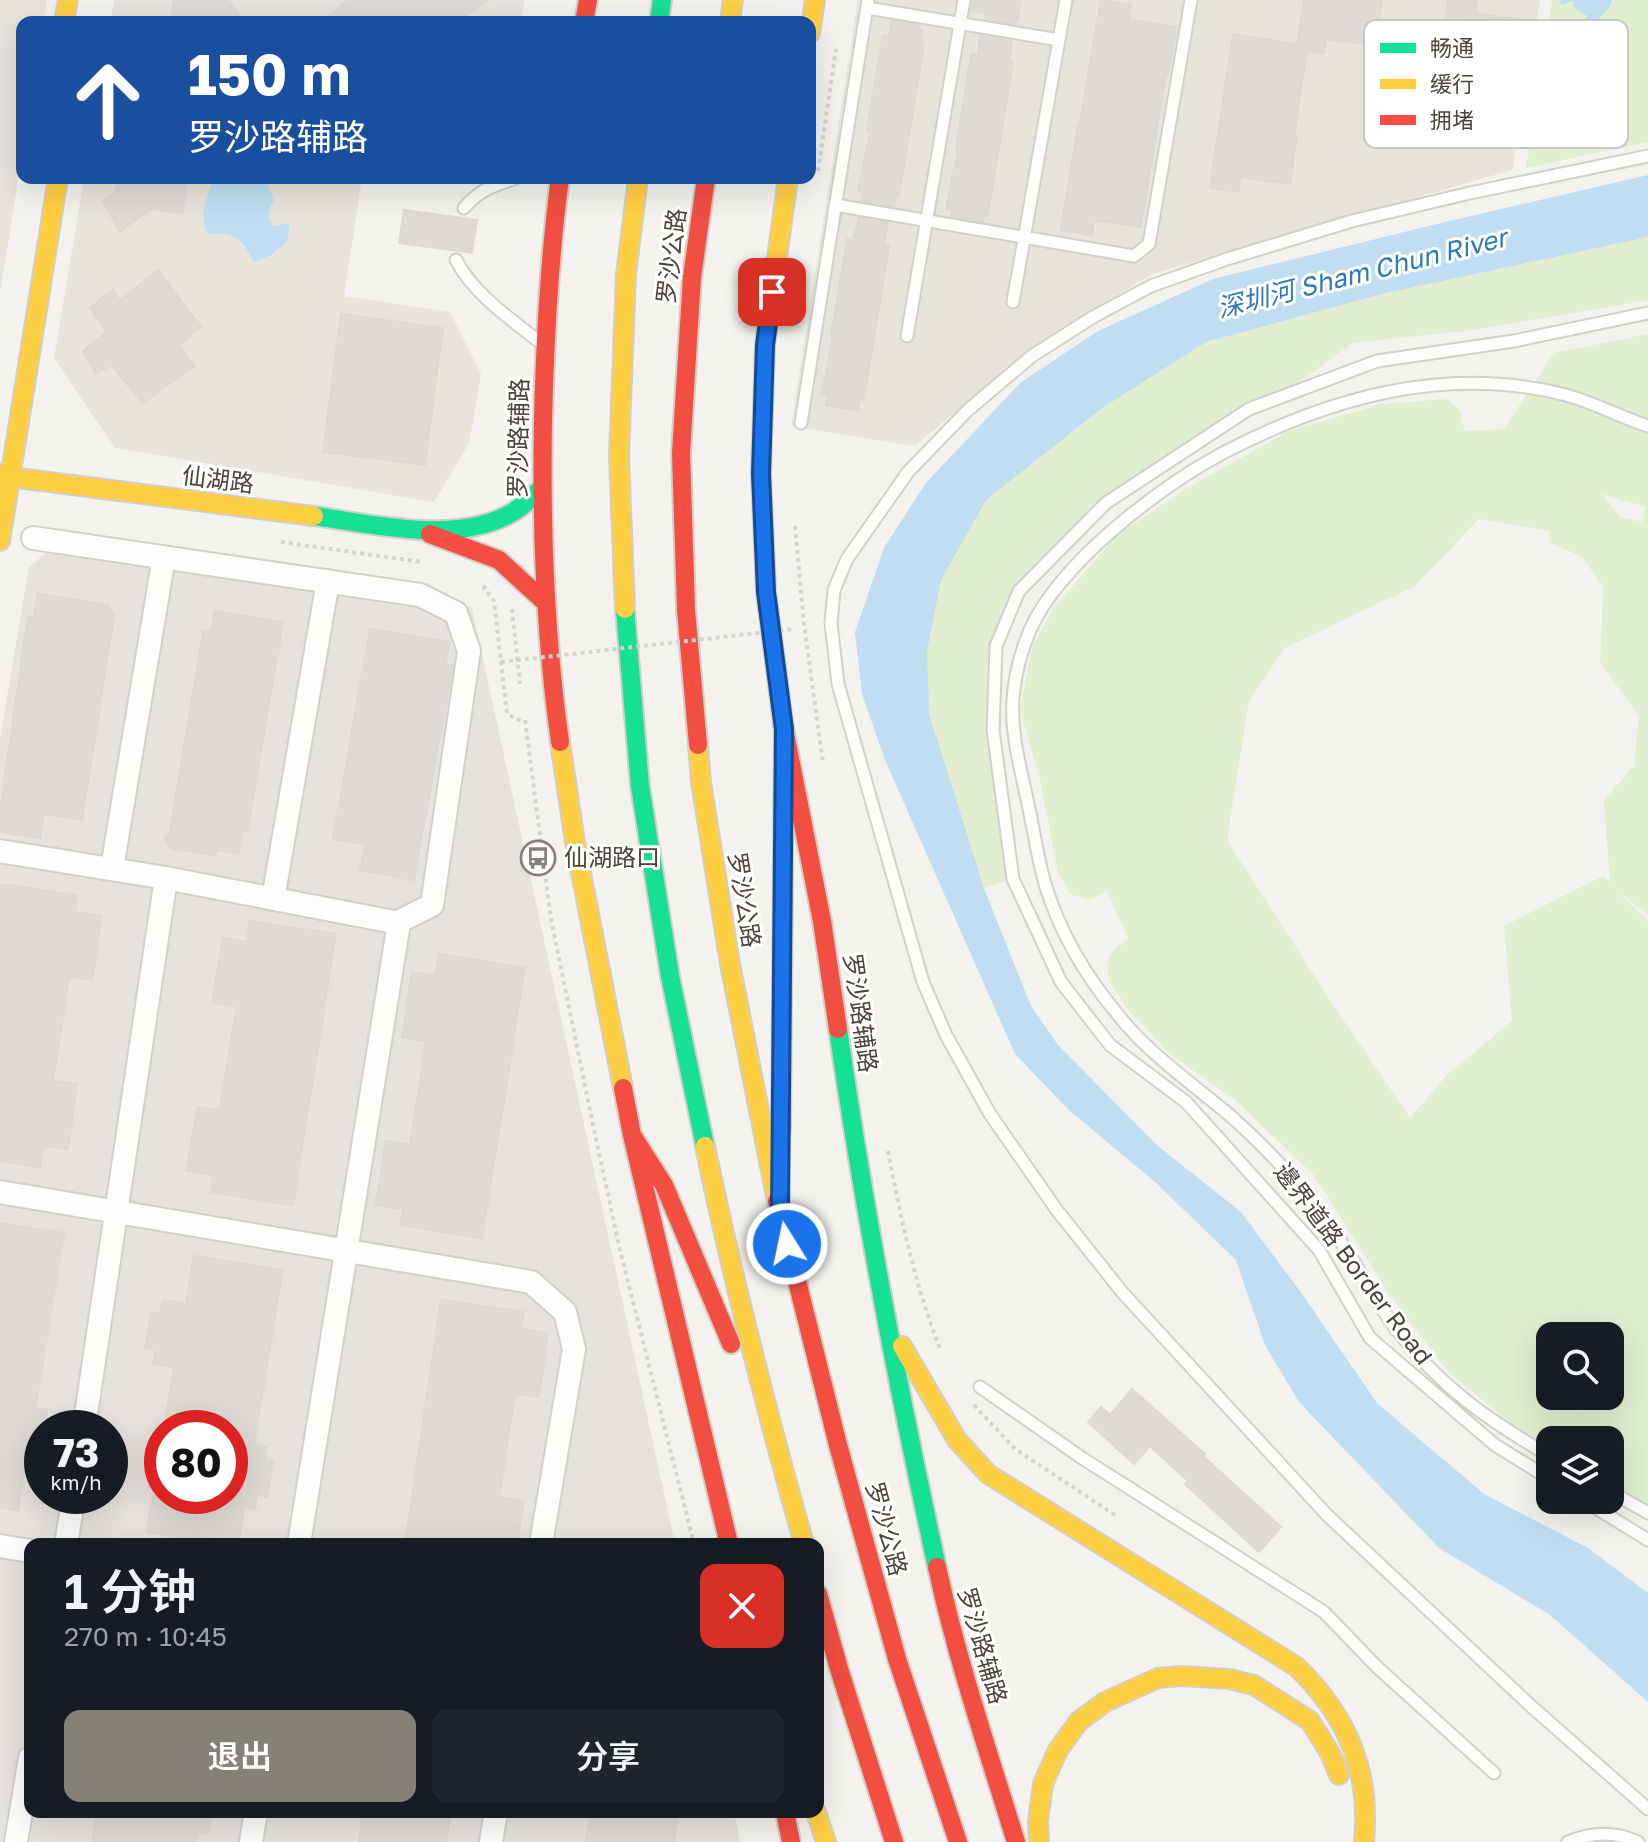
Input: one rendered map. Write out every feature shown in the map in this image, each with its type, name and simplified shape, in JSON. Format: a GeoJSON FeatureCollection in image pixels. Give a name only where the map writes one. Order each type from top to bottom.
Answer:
{"type":"FeatureCollection","features":[{"type":"Feature","properties":{"kind":"main road"},"geometry":{"type":"LineString","coordinates":[[0,541],[3,472],[57,184]]}},
{"type":"Feature","properties":{"kind":"main road","name":"罗沙路辅路"},"geometry":{"type":"LineString","coordinates":[[559,184],[552,238],[545,346],[542,488],[552,686],[575,842],[632,1135],[728,1538]]}},
{"type":"Feature","properties":{"kind":"main road","name":"罗沙公路"},"geometry":{"type":"LineString","coordinates":[[637,184],[626,275],[619,456],[625,618],[640,786],[670,976],[721,1223],[802,1538]]}},
{"type":"Feature","properties":{"kind":"main road","name":"罗沙公路"},"geometry":{"type":"LineString","coordinates":[[705,184],[692,277],[681,453],[686,610],[701,782],[730,964],[780,1215],[838,1445],[897,1659],[958,1842]]}},
{"type":"Feature","properties":{"kind":"main road","name":"罗沙路辅路"},"geometry":{"type":"LineString","coordinates":[[787,184],[765,345],[761,474],[766,592],[784,729],[822,921],[857,1162],[885,1316],[944,1601],[1016,1842]]}},
{"type":"Feature","properties":{"kind":"main road","name":"仙湖路"},"geometry":{"type":"LineString","coordinates":[[3,472],[420,530]]}},
{"type":"Feature","properties":{"kind":"main road"},"geometry":{"type":"LineString","coordinates":[[420,530],[471,527],[497,521],[520,508],[542,488]]}},
{"type":"Feature","properties":{"kind":"main road"},"geometry":{"type":"LineString","coordinates":[[420,530],[499,560],[546,603]]}},
{"type":"Feature","properties":{"kind":"main road"},"geometry":{"type":"LineString","coordinates":[[780,1215],[784,729]]}},
{"type":"Feature","properties":{"kind":"main road"},"geometry":{"type":"LineString","coordinates":[[632,1135],[664,1185],[781,1462]]}},
{"type":"Feature","properties":{"kind":"main road"},"geometry":{"type":"LineString","coordinates":[[885,1316],[957,1440],[988,1474],[1297,1667],[1324,1695],[1352,1743],[1363,1783],[1365,1835]]}},
{"type":"Feature","properties":{"kind":"main road"},"geometry":{"type":"LineString","coordinates":[[824,1615],[894,1842]]}},
{"type":"Feature","properties":{"kind":"main road"},"geometry":{"type":"LineString","coordinates":[[840,1672],[870,1827]]}},
{"type":"Feature","properties":{"kind":"main road"},"geometry":{"type":"LineString","coordinates":[[1039,1842],[1043,1784],[1058,1750],[1079,1721],[1105,1702],[1158,1678],[1229,1679],[1254,1685],[1310,1721],[1330,1753],[1344,1790]]}},
{"type":"Feature","properties":{"kind":"main road"},"geometry":{"type":"LineString","coordinates":[[786,1818],[791,1842]]}},
{"type":"Feature","properties":{"kind":"main road"},"geometry":{"type":"LineString","coordinates":[[818,1818],[826,1842]]}},
{"type":"Feature","properties":{"kind":"street"},"geometry":{"type":"LineString","coordinates":[[33,538],[420,595],[456,613],[469,651],[432,905],[399,923],[300,1538]]}},
{"type":"Feature","properties":{"kind":"street"},"geometry":{"type":"LineString","coordinates":[[112,868],[164,557]]}},
{"type":"Feature","properties":{"kind":"street"},"geometry":{"type":"LineString","coordinates":[[273,899],[328,581]]}},
{"type":"Feature","properties":{"kind":"street"},"geometry":{"type":"LineString","coordinates":[[0,851],[112,868],[399,923]]}},
{"type":"Feature","properties":{"kind":"street"},"geometry":{"type":"LineString","coordinates":[[87,1410],[166,878]]}},
{"type":"Feature","properties":{"kind":"street"},"geometry":{"type":"LineString","coordinates":[[0,1192],[531,1282],[565,1312],[574,1349],[542,1538]]}},
{"type":"Feature","properties":{"kind":"street"},"geometry":{"type":"LineString","coordinates":[[67,1538],[71,1514]]}},
{"type":"Feature","properties":{"kind":"street"},"geometry":{"type":"LineString","coordinates":[[0,1546],[24,1550]]}},
{"type":"Feature","properties":{"kind":"street"},"geometry":{"type":"LineString","coordinates":[[16,1842],[24,1794]]}},
{"type":"Feature","properties":{"kind":"street"},"geometry":{"type":"LineString","coordinates":[[251,1842],[255,1818]]}},
{"type":"Feature","properties":{"kind":"street"},"geometry":{"type":"LineString","coordinates":[[491,1842],[495,1818]]}},
{"type":"Feature","properties":{"kind":"lane"},"geometry":{"type":"LineString","coordinates":[[907,336],[964,0]]}},
{"type":"Feature","properties":{"kind":"lane"},"geometry":{"type":"LineString","coordinates":[[1013,302],[1066,0]]}},
{"type":"Feature","properties":{"kind":"lane"},"geometry":{"type":"LineString","coordinates":[[835,205],[1134,256],[1149,244],[1191,0]]}},
{"type":"Feature","properties":{"kind":"lane"},"geometry":{"type":"LineString","coordinates":[[801,423],[868,4],[960,24],[1059,40]]}},
{"type":"Feature","properties":{"kind":"lane"},"geometry":{"type":"LineString","coordinates":[[1648,156],[1352,221],[1151,286],[1093,317],[1032,356],[968,410],[908,472],[847,559],[834,590],[831,623],[838,684],[923,982],[946,1035],[990,1114],[1056,1209],[1122,1292],[1327,1515],[1532,1707],[1648,1809]]}},
{"type":"Feature","properties":{"kind":"lane"},"geometry":{"type":"LineString","coordinates":[[464,208],[475,195],[499,184]]}},
{"type":"Feature","properties":{"kind":"lane"},"geometry":{"type":"LineString","coordinates":[[456,260],[474,288],[545,346]]}},
{"type":"Feature","properties":{"kind":"lane"},"geometry":{"type":"LineString","coordinates":[[1536,1470],[1495,1445],[1370,1338],[1319,1250],[1186,1102],[1110,1045],[1061,982],[1013,879],[993,730],[996,646],[1019,591],[1106,503],[1249,409],[1377,361],[1514,341],[1648,313]]}},
{"type":"Feature","properties":{"kind":"lane","name":"邊界道路 Border Road"},"geometry":{"type":"LineString","coordinates":[[1536,1448],[1471,1406],[1429,1368],[1390,1321],[1339,1238],[1294,1180],[1242,1126],[1152,1051],[1099,990],[1070,944],[1046,885],[1017,746],[1014,695],[1020,661],[1031,628],[1052,594],[1081,561],[1142,506],[1214,458],[1292,420],[1368,397],[1441,383],[1493,382],[1585,400],[1648,426]]}},
{"type":"Feature","properties":{"kind":"lane"},"geometry":{"type":"LineString","coordinates":[[980,1387],[1082,1458],[1324,1612],[1377,1667],[1494,1773]]}},
{"type":"Feature","properties":{"kind":"lane"},"geometry":{"type":"LineString","coordinates":[[1624,1499],[1648,1513]]}},
{"type":"Feature","properties":{"kind":"lane"},"geometry":{"type":"LineString","coordinates":[[1606,1514],[1648,1540]]}},
{"type":"Feature","properties":{"kind":"lane"},"geometry":{"type":"LineString","coordinates":[[1568,1842],[1595,1833],[1612,1834],[1638,1842]]}},
{"type":"Feature","properties":{"kind":"path"},"geometry":{"type":"LineString","coordinates":[[817,174],[837,47]]}},
{"type":"Feature","properties":{"kind":"path"},"geometry":{"type":"LineString","coordinates":[[795,525],[804,624],[825,775]]}},
{"type":"Feature","properties":{"kind":"path"},"geometry":{"type":"LineString","coordinates":[[275,541],[428,563]]}},
{"type":"Feature","properties":{"kind":"path"},"geometry":{"type":"LineString","coordinates":[[484,588],[494,601],[507,714],[525,723]]}},
{"type":"Feature","properties":{"kind":"path"},"geometry":{"type":"LineString","coordinates":[[501,662],[793,629]]}},
{"type":"Feature","properties":{"kind":"path"},"geometry":{"type":"LineString","coordinates":[[886,1143],[904,1237],[942,1352]]}},
{"type":"Feature","properties":{"kind":"path"},"geometry":{"type":"LineString","coordinates":[[970,1400],[1015,1449],[1119,1518]]}},
{"type":"Feature","properties":{"kind":"shaded area"},"geometry":{"type":"Polygon","coordinates":[[[0,0],[47,0],[44,16],[16,16],[17,184],[0,293],[0,0]]]}},
{"type":"Feature","properties":{"kind":"shaded area"},"geometry":{"type":"Polygon","coordinates":[[[114,0],[525,0],[522,16],[111,16],[114,0]]]}},
{"type":"Feature","properties":{"kind":"shaded area"},"geometry":{"type":"Polygon","coordinates":[[[858,0],[1540,0],[1537,20],[1364,20],[1364,148],[1516,148],[1512,170],[1152,274],[1027,351],[915,446],[791,426],[858,0]]]}},
{"type":"Feature","properties":{"kind":"shaded area"},"geometry":{"type":"Polygon","coordinates":[[[83,184],[361,184],[344,296],[450,312],[481,374],[469,443],[434,502],[115,448],[54,358],[83,184]]]}},
{"type":"Feature","properties":{"kind":"shaded area"},"geometry":{"type":"Polygon","coordinates":[[[73,531],[427,583],[472,608],[674,1538],[24,1538],[24,1818],[735,1818],[740,1842],[0,1842],[0,738],[29,567],[73,531]]]}},
{"type":"Feature","properties":{"kind":"green space"},"geometry":{"type":"Polygon","coordinates":[[[1552,0],[1648,0],[1648,142],[1628,146],[1628,20],[1549,20],[1552,0]]]}},
{"type":"Feature","properties":{"kind":"green space"},"geometry":{"type":"Polygon","coordinates":[[[1529,148],[1620,148],[1526,168],[1529,148]]]}},
{"type":"Feature","properties":{"kind":"green space"},"geometry":{"type":"Polygon","coordinates":[[[1648,205],[1648,300],[1474,330],[1353,343],[1274,400],[1106,503],[1014,602],[995,667],[995,749],[1013,879],[967,893],[889,603],[966,478],[1192,315],[1648,205]]]}},
{"type":"Feature","properties":{"kind":"green space"},"geometry":{"type":"Polygon","coordinates":[[[1648,334],[1648,915],[1619,892],[1648,921],[1648,1506],[1624,1490],[1624,1426],[1536,1426],[1536,1438],[1512,1424],[1449,1373],[1390,1295],[1313,1174],[1235,1100],[1170,1054],[1129,1011],[1110,983],[1107,965],[1112,952],[1128,938],[1107,891],[1090,900],[1070,894],[1058,872],[1039,776],[1020,710],[1032,647],[1053,609],[1116,536],[1185,489],[1289,431],[1381,404],[1448,399],[1459,410],[1465,431],[1504,429],[1554,353],[1648,334]],[[1602,494],[1620,517],[1642,522],[1646,507],[1602,494]],[[1479,519],[1415,586],[1285,648],[1249,701],[1227,840],[1410,1118],[1447,1075],[1512,1021],[1504,926],[1603,876],[1610,882],[1604,800],[1634,766],[1639,716],[1600,663],[1603,587],[1582,557],[1548,542],[1551,531],[1479,519]]]}},
{"type":"Feature","properties":{"kind":"water"},"geometry":{"type":"Polygon","coordinates":[[[1560,0],[1612,0],[1609,9],[1597,20],[1585,20],[1587,16],[1573,7],[1573,1],[1561,5],[1560,0]]]}},
{"type":"Feature","properties":{"kind":"water","name":"深圳河 Sham Chun River"},"geometry":{"type":"Polygon","coordinates":[[[1648,175],[1648,237],[1381,294],[1206,342],[1102,408],[986,500],[941,580],[927,651],[929,714],[985,891],[1031,1006],[1058,1045],[1158,1146],[1241,1212],[1377,1403],[1484,1494],[1588,1548],[1648,1593],[1648,1702],[1550,1615],[1439,1548],[1299,1402],[1265,1345],[1236,1260],[1156,1183],[1069,1110],[1015,1054],[885,760],[862,694],[855,632],[884,548],[925,484],[1020,383],[1098,331],[1213,279],[1648,175]]]}},
{"type":"Feature","properties":{"kind":"water"},"geometry":{"type":"Polygon","coordinates":[[[211,184],[267,184],[274,200],[269,219],[273,226],[289,223],[288,241],[271,255],[254,262],[238,239],[210,234],[205,230],[203,212],[211,184]]]}},
{"type":"Feature","properties":{"kind":"building"},"geometry":{"type":"Polygon","coordinates":[[[174,0],[228,0],[240,16],[172,16],[174,0]]]}},
{"type":"Feature","properties":{"kind":"building"},"geometry":{"type":"Polygon","coordinates":[[[348,0],[488,0],[465,16],[328,16],[348,0]]]}},
{"type":"Feature","properties":{"kind":"building"},"geometry":{"type":"Polygon","coordinates":[[[972,0],[1021,0],[1017,20],[1014,24],[984,19],[985,13],[971,10],[972,0]]]}},
{"type":"Feature","properties":{"kind":"building"},"geometry":{"type":"Polygon","coordinates":[[[1101,0],[1131,5],[1129,20],[1176,27],[1141,227],[1094,220],[1092,235],[1061,230],[1101,0]]]}},
{"type":"Feature","properties":{"kind":"building"},"geometry":{"type":"Polygon","coordinates":[[[1304,0],[1382,0],[1379,20],[1364,20],[1364,44],[1326,39],[1324,54],[1307,51],[1290,184],[1241,177],[1238,192],[1210,188],[1233,34],[1297,44],[1304,0]]]}},
{"type":"Feature","properties":{"kind":"building"},"geometry":{"type":"Polygon","coordinates":[[[1448,0],[1477,0],[1476,13],[1522,20],[1445,20],[1448,0]]]}},
{"type":"Feature","properties":{"kind":"building"},"geometry":{"type":"Polygon","coordinates":[[[892,21],[919,25],[918,29],[922,30],[920,42],[924,43],[899,196],[896,196],[894,206],[862,201],[863,192],[858,190],[870,133],[867,131],[883,36],[889,36],[892,21]]]}},
{"type":"Feature","properties":{"kind":"building"},"geometry":{"type":"Polygon","coordinates":[[[980,36],[1012,41],[1009,61],[1013,61],[988,215],[984,214],[983,222],[951,216],[952,210],[946,209],[958,151],[971,54],[978,55],[980,36]]]}},
{"type":"Feature","properties":{"kind":"building"},"geometry":{"type":"Polygon","coordinates":[[[121,184],[187,184],[182,213],[152,209],[120,231],[103,202],[115,192],[114,188],[121,184]]]}},
{"type":"Feature","properties":{"kind":"building"},"geometry":{"type":"Polygon","coordinates":[[[404,210],[477,220],[472,253],[399,243],[404,210]]]}},
{"type":"Feature","properties":{"kind":"building"},"geometry":{"type":"Polygon","coordinates":[[[859,218],[888,223],[884,246],[889,246],[867,382],[858,411],[826,405],[828,395],[822,394],[847,239],[853,240],[859,218]]]}},
{"type":"Feature","properties":{"kind":"building"},"geometry":{"type":"Polygon","coordinates":[[[158,270],[201,327],[179,345],[194,366],[143,403],[111,365],[96,374],[83,351],[107,332],[90,308],[113,289],[119,301],[158,270]]]}},
{"type":"Feature","properties":{"kind":"building"},"geometry":{"type":"Polygon","coordinates":[[[341,314],[443,328],[425,465],[323,452],[341,314]]]}},
{"type":"Feature","properties":{"kind":"building"},"geometry":{"type":"Polygon","coordinates":[[[38,594],[108,605],[114,616],[82,820],[44,814],[40,838],[0,832],[0,811],[28,616],[34,617],[38,594]]]}},
{"type":"Feature","properties":{"kind":"building"},"geometry":{"type":"Polygon","coordinates":[[[215,611],[283,622],[247,831],[242,831],[238,853],[217,850],[216,855],[171,849],[165,838],[169,835],[203,631],[211,632],[215,611]]]}},
{"type":"Feature","properties":{"kind":"building"},"geometry":{"type":"Polygon","coordinates":[[[370,629],[450,642],[445,665],[453,666],[414,880],[360,870],[365,844],[333,839],[370,629]]]}},
{"type":"Feature","properties":{"kind":"building"},"geometry":{"type":"Polygon","coordinates":[[[0,884],[77,895],[75,912],[102,916],[92,980],[69,977],[53,1081],[77,1084],[68,1149],[44,1146],[40,1167],[0,1161],[0,884]]]}},
{"type":"Feature","properties":{"kind":"building"},"geometry":{"type":"Polygon","coordinates":[[[250,921],[336,934],[293,1205],[211,1192],[213,1175],[186,1171],[197,1107],[220,1110],[237,1006],[212,1003],[223,938],[247,942],[250,921]]]}},
{"type":"Feature","properties":{"kind":"building"},"geometry":{"type":"Polygon","coordinates":[[[439,954],[525,968],[482,1238],[400,1225],[403,1209],[376,1205],[386,1141],[410,1145],[426,1041],[402,1037],[412,972],[436,976],[439,954]]]}},
{"type":"Feature","properties":{"kind":"building"},"geometry":{"type":"Polygon","coordinates":[[[0,1223],[64,1233],[35,1408],[47,1410],[24,1410],[24,1471],[18,1510],[0,1507],[0,1223]]]}},
{"type":"Feature","properties":{"kind":"building"},"geometry":{"type":"Polygon","coordinates":[[[194,1256],[283,1270],[254,1445],[267,1447],[264,1460],[273,1461],[267,1497],[257,1495],[255,1509],[248,1508],[248,1410],[167,1410],[174,1367],[153,1364],[155,1349],[145,1348],[151,1312],[160,1314],[163,1300],[186,1304],[194,1256]]]}},
{"type":"Feature","properties":{"kind":"building"},"geometry":{"type":"Polygon","coordinates":[[[441,1300],[524,1312],[521,1329],[548,1333],[539,1397],[515,1394],[499,1497],[524,1501],[518,1538],[406,1538],[441,1300]]]}},
{"type":"Feature","properties":{"kind":"building"},"geometry":{"type":"Polygon","coordinates":[[[1132,1389],[1281,1527],[1259,1552],[1185,1484],[1188,1481],[1150,1446],[1134,1464],[1088,1422],[1101,1407],[1110,1415],[1132,1389]]]}},
{"type":"Feature","properties":{"kind":"building"},"geometry":{"type":"Polygon","coordinates":[[[150,1514],[243,1514],[239,1538],[184,1538],[147,1532],[150,1514]]]}},
{"type":"Feature","properties":{"kind":"building"},"geometry":{"type":"Polygon","coordinates":[[[96,1818],[211,1818],[208,1834],[198,1832],[196,1842],[92,1842],[96,1818]]]}},
{"type":"Feature","properties":{"kind":"building"},"geometry":{"type":"Polygon","coordinates":[[[362,1818],[450,1818],[446,1842],[359,1842],[362,1818]]]}},
{"type":"Feature","properties":{"kind":"building"},"geometry":{"type":"Polygon","coordinates":[[[590,1818],[678,1818],[674,1842],[586,1842],[590,1818]]]}},
{"type":"Feature","properties":{"kind":"traffic: fast"},"geometry":{"type":"LineString","coordinates":[[660,16],[662,0]]}},
{"type":"Feature","properties":{"kind":"traffic: fast"},"geometry":{"type":"LineString","coordinates":[[314,516],[387,527],[463,529],[508,515],[542,488]]}},
{"type":"Feature","properties":{"kind":"traffic: fast"},"geometry":{"type":"LineString","coordinates":[[625,609],[640,786],[670,976],[705,1146]]}},
{"type":"Feature","properties":{"kind":"traffic: fast"},"geometry":{"type":"LineString","coordinates":[[838,1029],[883,1299],[937,1567]]}},
{"type":"Feature","properties":{"kind":"traffic: slow"},"geometry":{"type":"LineString","coordinates":[[65,16],[68,0]]}},
{"type":"Feature","properties":{"kind":"traffic: slow"},"geometry":{"type":"LineString","coordinates":[[731,16],[733,0]]}},
{"type":"Feature","properties":{"kind":"traffic: slow"},"geometry":{"type":"LineString","coordinates":[[813,16],[815,0]]}},
{"type":"Feature","properties":{"kind":"traffic: slow"},"geometry":{"type":"LineString","coordinates":[[0,541],[57,184]]}},
{"type":"Feature","properties":{"kind":"traffic: slow"},"geometry":{"type":"LineString","coordinates":[[625,609],[619,456],[626,275],[637,184]]}},
{"type":"Feature","properties":{"kind":"traffic: slow"},"geometry":{"type":"LineString","coordinates":[[783,723],[766,592],[761,474],[765,345],[787,184]]}},
{"type":"Feature","properties":{"kind":"traffic: slow"},"geometry":{"type":"LineString","coordinates":[[0,474],[314,516]]}},
{"type":"Feature","properties":{"kind":"traffic: slow"},"geometry":{"type":"LineString","coordinates":[[560,742],[575,842],[623,1088]]}},
{"type":"Feature","properties":{"kind":"traffic: slow"},"geometry":{"type":"LineString","coordinates":[[698,745],[730,964],[777,1201]]}},
{"type":"Feature","properties":{"kind":"traffic: slow"},"geometry":{"type":"LineString","coordinates":[[705,1146],[751,1346],[802,1538]]}},
{"type":"Feature","properties":{"kind":"traffic: slow"},"geometry":{"type":"LineString","coordinates":[[902,1346],[957,1440],[988,1474],[1297,1667],[1315,1686],[1342,1725],[1359,1768],[1364,1792],[1364,1842]]}},
{"type":"Feature","properties":{"kind":"traffic: slow"},"geometry":{"type":"LineString","coordinates":[[1039,1842],[1043,1784],[1058,1750],[1079,1721],[1105,1702],[1158,1678],[1229,1679],[1254,1685],[1310,1721],[1330,1753],[1339,1775]]}},
{"type":"Feature","properties":{"kind":"traffic: slow"},"geometry":{"type":"LineString","coordinates":[[818,1818],[826,1842]]}},
{"type":"Feature","properties":{"kind":"traffic: jam"},"geometry":{"type":"LineString","coordinates":[[585,16],[588,0]]}},
{"type":"Feature","properties":{"kind":"traffic: jam"},"geometry":{"type":"LineString","coordinates":[[559,184],[548,299],[543,461],[548,622],[560,742]]}},
{"type":"Feature","properties":{"kind":"traffic: jam"},"geometry":{"type":"LineString","coordinates":[[698,745],[686,610],[681,453],[692,277],[705,184]]}},
{"type":"Feature","properties":{"kind":"traffic: jam"},"geometry":{"type":"LineString","coordinates":[[430,534],[499,560],[546,603]]}},
{"type":"Feature","properties":{"kind":"traffic: jam"},"geometry":{"type":"LineString","coordinates":[[783,723],[822,921],[838,1029]]}},
{"type":"Feature","properties":{"kind":"traffic: jam"},"geometry":{"type":"LineString","coordinates":[[781,1131],[784,729]]}},
{"type":"Feature","properties":{"kind":"traffic: jam"},"geometry":{"type":"LineString","coordinates":[[623,1088],[728,1538]]}},
{"type":"Feature","properties":{"kind":"traffic: jam"},"geometry":{"type":"LineString","coordinates":[[632,1135],[664,1185],[731,1344]]}},
{"type":"Feature","properties":{"kind":"traffic: jam"},"geometry":{"type":"LineString","coordinates":[[777,1201],[838,1445],[897,1659],[958,1842]]}},
{"type":"Feature","properties":{"kind":"traffic: jam"},"geometry":{"type":"LineString","coordinates":[[937,1567],[963,1671],[1016,1842]]}},
{"type":"Feature","properties":{"kind":"traffic: jam"},"geometry":{"type":"LineString","coordinates":[[824,1615],[894,1842]]}},
{"type":"Feature","properties":{"kind":"traffic: jam"},"geometry":{"type":"LineString","coordinates":[[786,1818],[791,1842]]}},
{"type":"Feature","properties":{"kind":"place","name":"仙湖路口"},"geometry":{"type":"Point","coordinates":[538,858]}},
{"type":"Feature","properties":{"kind":"route"},"geometry":{"type":"LineString","coordinates":[[772,292],[765,345],[761,474],[766,592],[784,729],[780,1215],[787,1244]]}}]}
